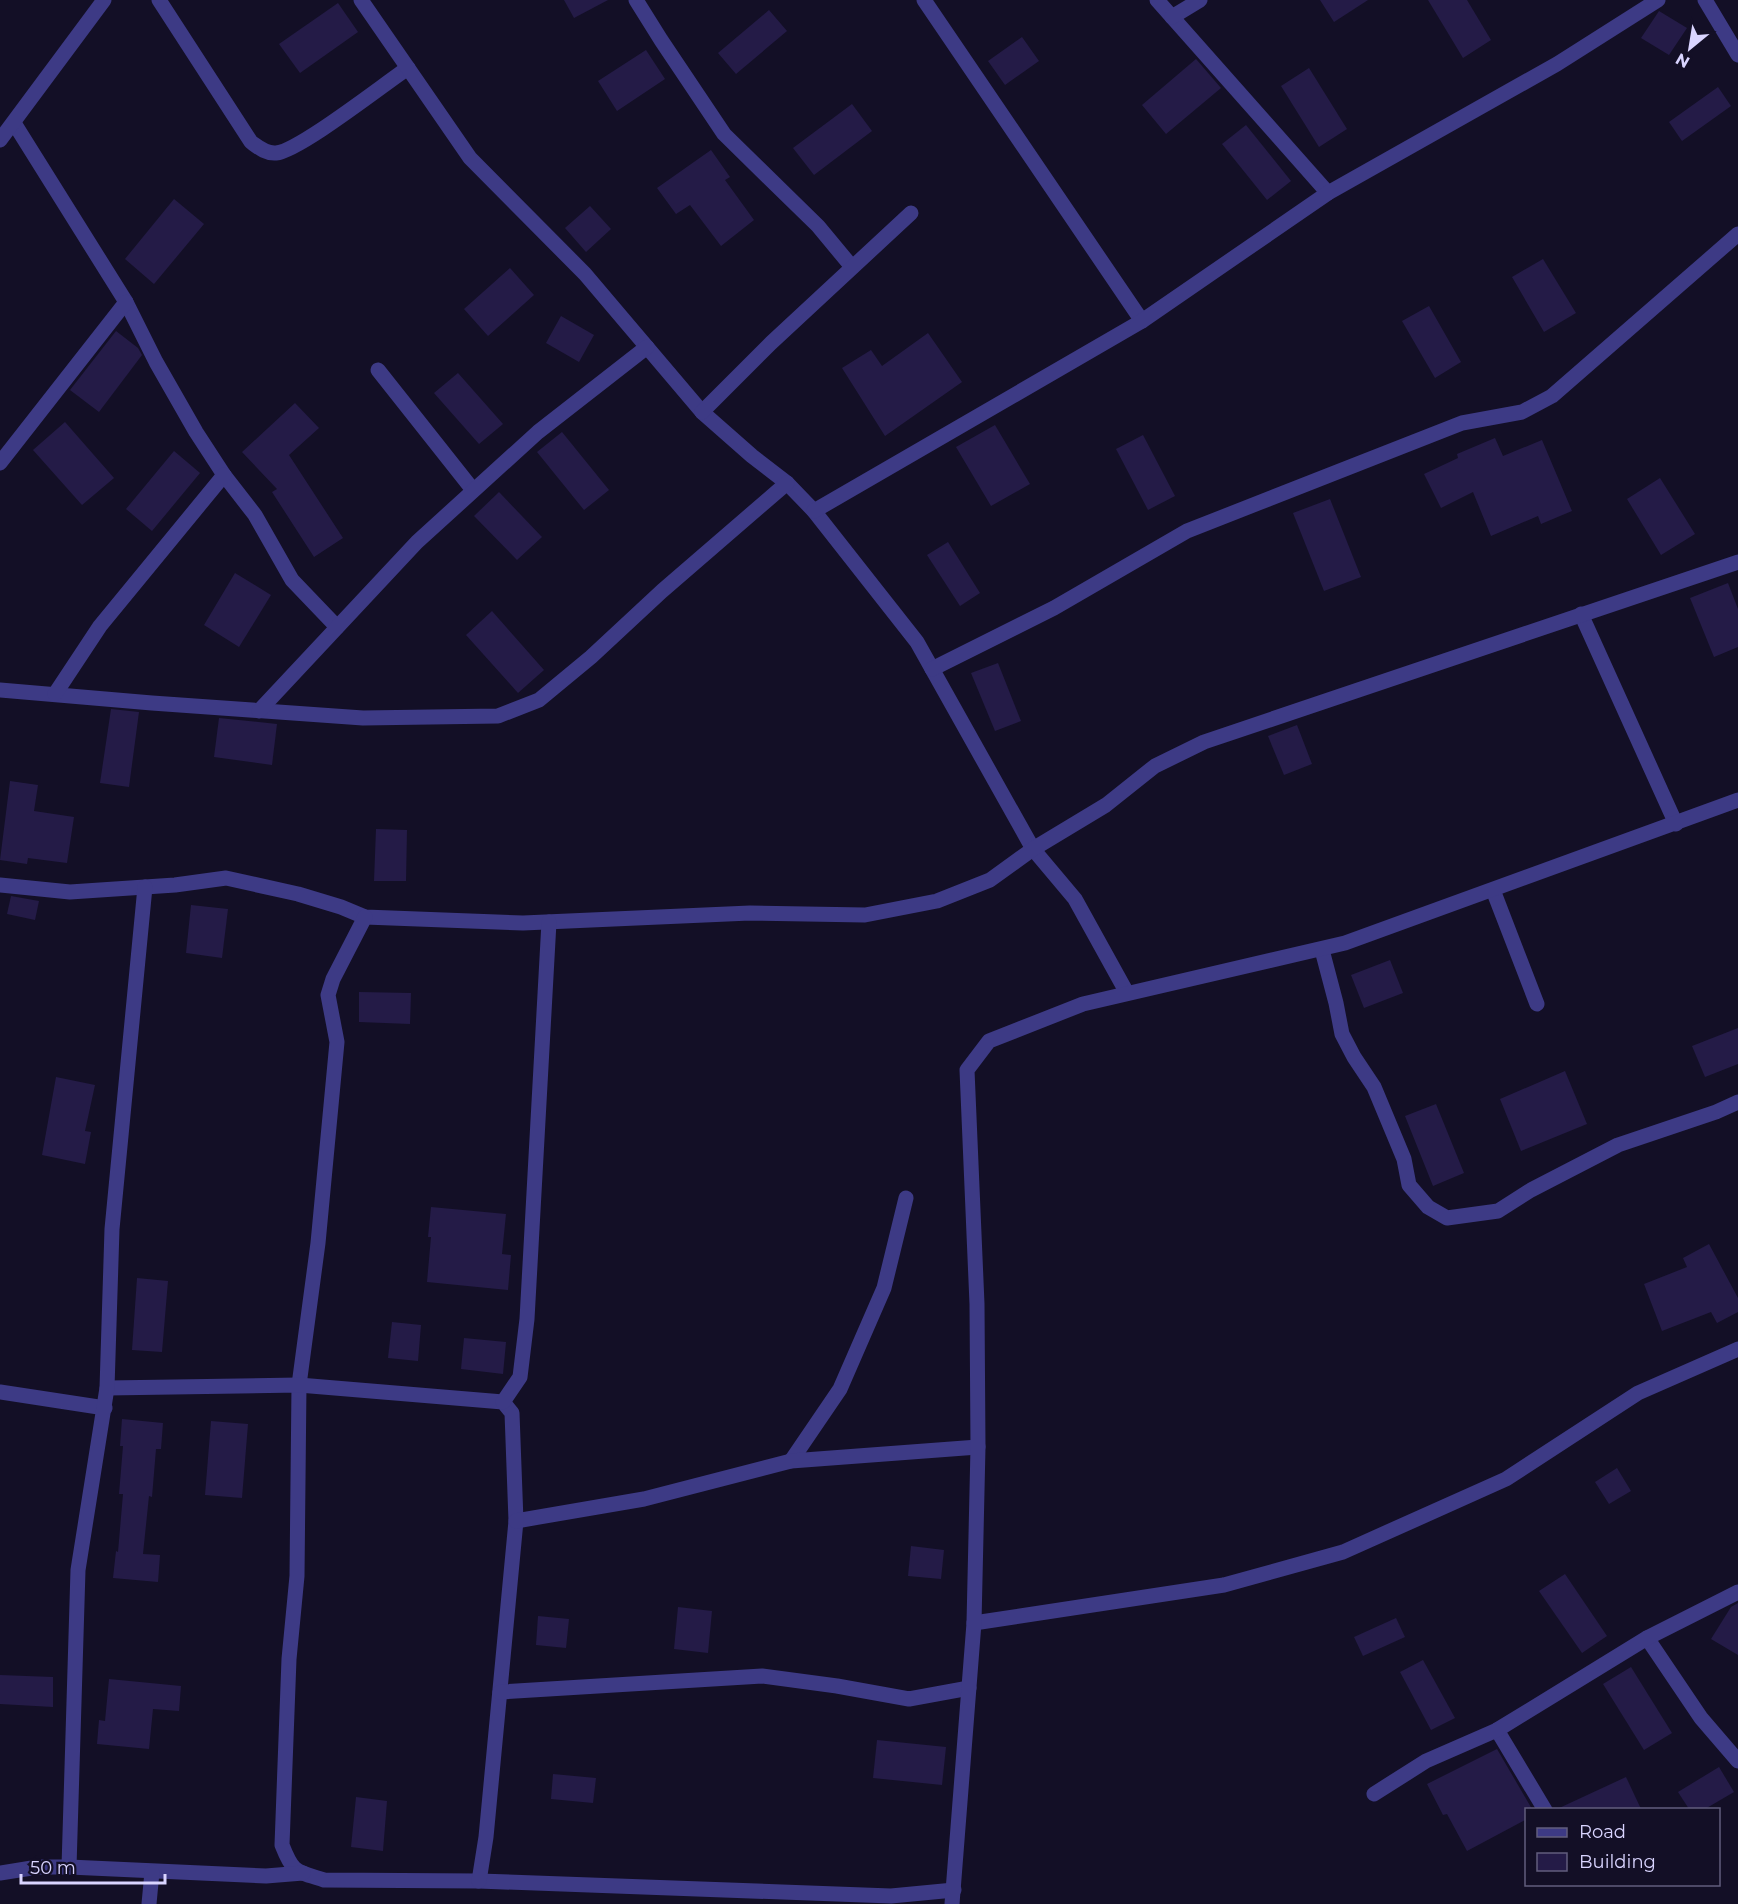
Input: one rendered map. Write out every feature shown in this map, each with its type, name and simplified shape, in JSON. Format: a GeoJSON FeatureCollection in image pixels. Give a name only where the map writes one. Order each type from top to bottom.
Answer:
{"type":"FeatureCollection","features":[{"type":"Feature","properties":{"kind":"street"},"geometry":{"type":"LineString","coordinates":[[0,140],[104,0]]}},
{"type":"Feature","properties":{"kind":"street"},"geometry":{"type":"LineString","coordinates":[[159,0],[251,142],[261,150],[276,153],[300,143],[408,68]]}},
{"type":"Feature","properties":{"kind":"street"},"geometry":{"type":"LineString","coordinates":[[361,0],[470,158],[585,274],[702,412],[787,483],[814,511],[917,642],[1033,849],[1075,899],[1127,993]]}},
{"type":"Feature","properties":{"kind":"street"},"geometry":{"type":"LineString","coordinates":[[636,0],[660,40],[724,134],[818,226],[852,267]]}},
{"type":"Feature","properties":{"kind":"street"},"geometry":{"type":"LineString","coordinates":[[924,0],[1142,321]]}},
{"type":"Feature","properties":{"kind":"street"},"geometry":{"type":"LineString","coordinates":[[1157,0],[1328,193]]}},
{"type":"Feature","properties":{"kind":"street"},"geometry":{"type":"LineString","coordinates":[[1172,17],[1200,0]]}},
{"type":"Feature","properties":{"kind":"street"},"geometry":{"type":"LineString","coordinates":[[814,511],[1142,321],[1328,193],[1557,64],[1658,0]]}},
{"type":"Feature","properties":{"kind":"street"},"geometry":{"type":"LineString","coordinates":[[1705,0],[1738,55]]}},
{"type":"Feature","properties":{"kind":"street"},"geometry":{"type":"LineString","coordinates":[[14,123],[126,302],[156,362],[196,432],[224,475],[255,515],[292,580],[337,627]]}},
{"type":"Feature","properties":{"kind":"street"},"geometry":{"type":"LineString","coordinates":[[702,412],[771,343],[911,213]]}},
{"type":"Feature","properties":{"kind":"street"},"geometry":{"type":"LineString","coordinates":[[932,669],[1054,608],[1187,531],[1462,423],[1522,412],[1551,396],[1738,234]]}},
{"type":"Feature","properties":{"kind":"street"},"geometry":{"type":"LineString","coordinates":[[0,463],[126,302]]}},
{"type":"Feature","properties":{"kind":"street"},"geometry":{"type":"LineString","coordinates":[[259,711],[417,542],[538,432],[647,347]]}},
{"type":"Feature","properties":{"kind":"street"},"geometry":{"type":"LineString","coordinates":[[378,370],[473,490]]}},
{"type":"Feature","properties":{"kind":"street"},"geometry":{"type":"LineString","coordinates":[[55,694],[100,626],[224,475]]}},
{"type":"Feature","properties":{"kind":"street"},"geometry":{"type":"LineString","coordinates":[[0,690],[363,718],[498,716],[539,700],[591,657],[662,591],[787,483]]}},
{"type":"Feature","properties":{"kind":"street"},"geometry":{"type":"LineString","coordinates":[[0,885],[70,892],[226,878],[298,894],[341,907],[364,917],[523,924],[750,913],[865,915],[937,901],[990,880],[1033,849],[1106,805],[1155,766],[1204,742],[1738,562]]}},
{"type":"Feature","properties":{"kind":"street"},"geometry":{"type":"LineString","coordinates":[[1581,614],[1676,824]]}},
{"type":"Feature","properties":{"kind":"street"},"geometry":{"type":"LineString","coordinates":[[364,917],[333,979],[328,995],[337,1042],[318,1243],[299,1385],[297,1576],[289,1659],[282,1845],[291,1866],[324,1880],[479,1881],[953,1897],[974,1623],[978,1447],[977,1304],[967,1070],[989,1041],[1083,1004],[1346,944],[1738,801]]}},
{"type":"Feature","properties":{"kind":"street"},"geometry":{"type":"LineString","coordinates":[[69,1867],[78,1570],[108,1388],[112,1229],[145,887]]}},
{"type":"Feature","properties":{"kind":"street"},"geometry":{"type":"LineString","coordinates":[[1493,890],[1537,1004]]}},
{"type":"Feature","properties":{"kind":"street"},"geometry":{"type":"LineString","coordinates":[[503,1402],[520,1377],[527,1318],[549,922]]}},
{"type":"Feature","properties":{"kind":"street"},"geometry":{"type":"LineString","coordinates":[[1322,950],[1342,1034],[1374,1087],[1404,1158],[1409,1185],[1428,1207],[1447,1218],[1498,1212],[1531,1190],[1618,1145],[1716,1113],[1738,1102]]}},
{"type":"Feature","properties":{"kind":"street"},"geometry":{"type":"LineString","coordinates":[[791,1461],[840,1389],[885,1288],[906,1198]]}},
{"type":"Feature","properties":{"kind":"street"},"geometry":{"type":"LineString","coordinates":[[974,1623],[1224,1585],[1343,1552],[1506,1479],[1638,1393],[1738,1349]]}},
{"type":"Feature","properties":{"kind":"street"},"geometry":{"type":"LineString","coordinates":[[108,1388],[299,1385],[503,1402],[512,1413],[516,1521],[486,1837],[479,1881]]}},
{"type":"Feature","properties":{"kind":"street"},"geometry":{"type":"LineString","coordinates":[[0,1392],[105,1408]]}},
{"type":"Feature","properties":{"kind":"street"},"geometry":{"type":"LineString","coordinates":[[516,1521],[644,1499],[791,1461],[978,1447]]}},
{"type":"Feature","properties":{"kind":"street"},"geometry":{"type":"LineString","coordinates":[[1374,1794],[1426,1761],[1497,1730],[1647,1638],[1738,1592]]}},
{"type":"Feature","properties":{"kind":"street"},"geometry":{"type":"LineString","coordinates":[[1647,1638],[1701,1718],[1738,1761]]}},
{"type":"Feature","properties":{"kind":"street"},"geometry":{"type":"LineString","coordinates":[[500,1692],[762,1676],[909,1699],[969,1688]]}},
{"type":"Feature","properties":{"kind":"street"},"geometry":{"type":"LineString","coordinates":[[1497,1730],[1544,1808]]}},
{"type":"Feature","properties":{"kind":"street"},"geometry":{"type":"LineString","coordinates":[[0,1873],[38,1867],[69,1867],[266,1876],[303,1873]]}},
{"type":"Feature","properties":{"kind":"street"},"geometry":{"type":"LineString","coordinates":[[149,1904],[152,1872]]}},
{"type":"Feature","properties":{"kind":"building"},"geometry":{"type":"Polygon","coordinates":[[[564,0],[608,0],[574,18],[564,0]]]}},
{"type":"Feature","properties":{"kind":"building"},"geometry":{"type":"Polygon","coordinates":[[[1320,0],[1368,0],[1334,22],[1320,0]]]}},
{"type":"Feature","properties":{"kind":"building"},"geometry":{"type":"Polygon","coordinates":[[[1428,0],[1467,0],[1491,40],[1463,58],[1428,0]]]}},
{"type":"Feature","properties":{"kind":"building"},"geometry":{"type":"Polygon","coordinates":[[[338,3],[358,32],[300,73],[279,44],[338,3]]]}},
{"type":"Feature","properties":{"kind":"building"},"geometry":{"type":"Polygon","coordinates":[[[769,10],[787,31],[736,74],[718,53],[769,10]]]}},
{"type":"Feature","properties":{"kind":"building"},"geometry":{"type":"Polygon","coordinates":[[[1659,11],[1687,28],[1669,55],[1641,38],[1659,11]]]}},
{"type":"Feature","properties":{"kind":"building"},"geometry":{"type":"Polygon","coordinates":[[[1022,37],[1039,61],[1005,85],[988,61],[1022,37]]]}},
{"type":"Feature","properties":{"kind":"building"},"geometry":{"type":"Polygon","coordinates":[[[646,50],[665,79],[617,111],[598,81],[646,50]]]}},
{"type":"Feature","properties":{"kind":"building"},"geometry":{"type":"Polygon","coordinates":[[[1196,59],[1221,88],[1166,134],[1142,105],[1196,59]]]}},
{"type":"Feature","properties":{"kind":"building"},"geometry":{"type":"Polygon","coordinates":[[[1309,68],[1347,129],[1319,147],[1281,86],[1309,68]]]}},
{"type":"Feature","properties":{"kind":"building"},"geometry":{"type":"Polygon","coordinates":[[[1718,87],[1731,106],[1682,141],[1669,122],[1718,87]]]}},
{"type":"Feature","properties":{"kind":"building"},"geometry":{"type":"Polygon","coordinates":[[[852,104],[872,131],[814,175],[793,148],[852,104]]]}},
{"type":"Feature","properties":{"kind":"building"},"geometry":{"type":"Polygon","coordinates":[[[1246,125],[1291,181],[1267,200],[1222,144],[1246,125]]]}},
{"type":"Feature","properties":{"kind":"building"},"geometry":{"type":"Polygon","coordinates":[[[711,150],[730,177],[725,180],[754,220],[721,246],[690,205],[676,214],[657,188],[711,150]]]}},
{"type":"Feature","properties":{"kind":"building"},"geometry":{"type":"Polygon","coordinates":[[[174,199],[204,224],[154,284],[125,259],[174,199]]]}},
{"type":"Feature","properties":{"kind":"building"},"geometry":{"type":"Polygon","coordinates":[[[590,206],[611,229],[586,252],[565,228],[590,206]]]}},
{"type":"Feature","properties":{"kind":"building"},"geometry":{"type":"Polygon","coordinates":[[[1543,259],[1576,313],[1544,332],[1512,277],[1543,259]]]}},
{"type":"Feature","properties":{"kind":"building"},"geometry":{"type":"Polygon","coordinates":[[[510,268],[534,295],[488,336],[464,309],[510,268]]]}},
{"type":"Feature","properties":{"kind":"building"},"geometry":{"type":"Polygon","coordinates":[[[1429,306],[1461,362],[1435,378],[1402,321],[1429,306]]]}},
{"type":"Feature","properties":{"kind":"building"},"geometry":{"type":"Polygon","coordinates":[[[561,316],[594,335],[579,362],[546,343],[561,316]]]}},
{"type":"Feature","properties":{"kind":"building"},"geometry":{"type":"Polygon","coordinates":[[[116,331],[138,348],[142,355],[99,412],[70,390],[116,331]]]}},
{"type":"Feature","properties":{"kind":"building"},"geometry":{"type":"Polygon","coordinates":[[[928,333],[962,382],[885,436],[842,368],[871,350],[882,366],[928,333]]]}},
{"type":"Feature","properties":{"kind":"building"},"geometry":{"type":"Polygon","coordinates":[[[458,373],[503,424],[479,444],[434,393],[458,373]]]}},
{"type":"Feature","properties":{"kind":"building"},"geometry":{"type":"Polygon","coordinates":[[[295,403],[319,428],[289,455],[343,538],[314,557],[272,492],[277,489],[242,452],[295,403]]]}},
{"type":"Feature","properties":{"kind":"building"},"geometry":{"type":"Polygon","coordinates":[[[65,422],[114,478],[82,505],[33,450],[65,422]]]}},
{"type":"Feature","properties":{"kind":"building"},"geometry":{"type":"Polygon","coordinates":[[[995,425],[1030,484],[991,506],[956,447],[995,425]]]}},
{"type":"Feature","properties":{"kind":"building"},"geometry":{"type":"Polygon","coordinates":[[[562,432],[609,490],[584,510],[537,452],[562,432]]]}},
{"type":"Feature","properties":{"kind":"building"},"geometry":{"type":"Polygon","coordinates":[[[1143,435],[1175,496],[1148,510],[1116,449],[1143,435]]]}},
{"type":"Feature","properties":{"kind":"building"},"geometry":{"type":"Polygon","coordinates":[[[1495,438],[1503,456],[1542,440],[1572,511],[1541,524],[1538,516],[1491,536],[1473,492],[1441,508],[1424,474],[1458,458],[1457,454],[1495,438]]]}},
{"type":"Feature","properties":{"kind":"building"},"geometry":{"type":"Polygon","coordinates":[[[174,451],[200,473],[152,531],[126,509],[174,451]]]}},
{"type":"Feature","properties":{"kind":"building"},"geometry":{"type":"Polygon","coordinates":[[[1660,478],[1695,534],[1661,555],[1627,499],[1660,478]]]}},
{"type":"Feature","properties":{"kind":"building"},"geometry":{"type":"Polygon","coordinates":[[[499,492],[542,537],[517,560],[474,516],[499,492]]]}},
{"type":"Feature","properties":{"kind":"building"},"geometry":{"type":"Polygon","coordinates":[[[1330,499],[1361,577],[1324,591],[1293,513],[1330,499]]]}},
{"type":"Feature","properties":{"kind":"building"},"geometry":{"type":"Polygon","coordinates":[[[948,542],[980,593],[960,606],[927,555],[948,542]]]}},
{"type":"Feature","properties":{"kind":"building"},"geometry":{"type":"Polygon","coordinates":[[[235,573],[271,595],[239,647],[204,625],[235,573]]]}},
{"type":"Feature","properties":{"kind":"building"},"geometry":{"type":"Polygon","coordinates":[[[1728,583],[1738,609],[1738,647],[1714,657],[1690,598],[1728,583]]]}},
{"type":"Feature","properties":{"kind":"building"},"geometry":{"type":"Polygon","coordinates":[[[492,611],[544,670],[518,693],[466,635],[492,611]]]}},
{"type":"Feature","properties":{"kind":"building"},"geometry":{"type":"Polygon","coordinates":[[[998,663],[1021,721],[995,731],[971,673],[998,663]]]}},
{"type":"Feature","properties":{"kind":"building"},"geometry":{"type":"Polygon","coordinates":[[[111,709],[139,712],[129,787],[100,783],[111,709]]]}},
{"type":"Feature","properties":{"kind":"building"},"geometry":{"type":"Polygon","coordinates":[[[219,718],[277,724],[272,765],[214,757],[219,718]]]}},
{"type":"Feature","properties":{"kind":"building"},"geometry":{"type":"Polygon","coordinates":[[[1297,725],[1312,764],[1284,775],[1268,736],[1297,725]]]}},
{"type":"Feature","properties":{"kind":"building"},"geometry":{"type":"Polygon","coordinates":[[[10,781],[38,785],[34,811],[74,817],[67,863],[28,858],[27,864],[0,860],[10,781]]]}},
{"type":"Feature","properties":{"kind":"building"},"geometry":{"type":"Polygon","coordinates":[[[376,829],[407,830],[406,881],[374,881],[376,829]]]}},
{"type":"Feature","properties":{"kind":"building"},"geometry":{"type":"Polygon","coordinates":[[[11,896],[39,901],[35,920],[7,914],[11,896]]]}},
{"type":"Feature","properties":{"kind":"building"},"geometry":{"type":"Polygon","coordinates":[[[191,905],[228,909],[222,958],[186,953],[191,905]]]}},
{"type":"Feature","properties":{"kind":"building"},"geometry":{"type":"Polygon","coordinates":[[[1390,960],[1403,993],[1364,1008],[1351,975],[1390,960]]]}},
{"type":"Feature","properties":{"kind":"building"},"geometry":{"type":"Polygon","coordinates":[[[359,992],[411,993],[410,1024],[359,1022],[359,992]]]}},
{"type":"Feature","properties":{"kind":"building"},"geometry":{"type":"Polygon","coordinates":[[[1738,1028],[1738,1064],[1705,1077],[1692,1046],[1738,1028]]]}},
{"type":"Feature","properties":{"kind":"building"},"geometry":{"type":"Polygon","coordinates":[[[1565,1071],[1587,1124],[1521,1151],[1500,1099],[1565,1071]]]}},
{"type":"Feature","properties":{"kind":"building"},"geometry":{"type":"Polygon","coordinates":[[[56,1077],[95,1085],[85,1131],[91,1132],[85,1164],[42,1155],[56,1077]]]}},
{"type":"Feature","properties":{"kind":"building"},"geometry":{"type":"Polygon","coordinates":[[[1436,1104],[1464,1173],[1433,1186],[1405,1116],[1436,1104]]]}},
{"type":"Feature","properties":{"kind":"building"},"geometry":{"type":"Polygon","coordinates":[[[431,1207],[506,1214],[502,1254],[511,1255],[508,1290],[427,1282],[431,1207]]]}},
{"type":"Feature","properties":{"kind":"building"},"geometry":{"type":"Polygon","coordinates":[[[1709,1244],[1738,1298],[1738,1312],[1717,1323],[1711,1312],[1662,1331],[1644,1284],[1687,1267],[1683,1258],[1709,1244]]]}},
{"type":"Feature","properties":{"kind":"building"},"geometry":{"type":"Polygon","coordinates":[[[137,1278],[168,1281],[162,1352],[132,1350],[137,1278]]]}},
{"type":"Feature","properties":{"kind":"building"},"geometry":{"type":"Polygon","coordinates":[[[392,1322],[421,1325],[418,1361],[388,1358],[392,1322]]]}},
{"type":"Feature","properties":{"kind":"building"},"geometry":{"type":"Polygon","coordinates":[[[464,1338],[506,1342],[503,1374],[461,1369],[464,1338]]]}},
{"type":"Feature","properties":{"kind":"building"},"geometry":{"type":"Polygon","coordinates":[[[122,1419],[163,1423],[161,1449],[156,1449],[152,1497],[149,1496],[143,1554],[160,1555],[158,1582],[113,1578],[116,1551],[118,1552],[123,1494],[119,1494],[123,1446],[120,1446],[122,1419]]]}},
{"type":"Feature","properties":{"kind":"building"},"geometry":{"type":"Polygon","coordinates":[[[211,1421],[248,1424],[242,1498],[205,1495],[211,1421]]]}},
{"type":"Feature","properties":{"kind":"building"},"geometry":{"type":"Polygon","coordinates":[[[1617,1468],[1631,1491],[1609,1504],[1595,1482],[1617,1468]]]}},
{"type":"Feature","properties":{"kind":"building"},"geometry":{"type":"Polygon","coordinates":[[[911,1546],[944,1550],[941,1579],[908,1576],[911,1546]]]}},
{"type":"Feature","properties":{"kind":"building"},"geometry":{"type":"Polygon","coordinates":[[[1565,1574],[1607,1636],[1582,1653],[1539,1591],[1565,1574]]]}},
{"type":"Feature","properties":{"kind":"building"},"geometry":{"type":"Polygon","coordinates":[[[1738,1603],[1738,1655],[1711,1639],[1731,1607],[1738,1603]]]}},
{"type":"Feature","properties":{"kind":"building"},"geometry":{"type":"Polygon","coordinates":[[[678,1607],[712,1611],[708,1653],[674,1649],[678,1607]]]}},
{"type":"Feature","properties":{"kind":"building"},"geometry":{"type":"Polygon","coordinates":[[[538,1616],[569,1619],[566,1648],[536,1645],[538,1616]]]}},
{"type":"Feature","properties":{"kind":"building"},"geometry":{"type":"Polygon","coordinates":[[[1396,1618],[1405,1637],[1363,1656],[1354,1637],[1396,1618]]]}},
{"type":"Feature","properties":{"kind":"building"},"geometry":{"type":"Polygon","coordinates":[[[1423,1660],[1455,1718],[1431,1730],[1400,1672],[1423,1660]]]}},
{"type":"Feature","properties":{"kind":"building"},"geometry":{"type":"Polygon","coordinates":[[[1631,1667],[1672,1733],[1644,1750],[1603,1684],[1631,1667]]]}},
{"type":"Feature","properties":{"kind":"building"},"geometry":{"type":"Polygon","coordinates":[[[0,1675],[53,1677],[53,1707],[0,1704],[0,1675]]]}},
{"type":"Feature","properties":{"kind":"building"},"geometry":{"type":"Polygon","coordinates":[[[109,1679],[181,1686],[179,1711],[153,1709],[149,1749],[97,1744],[99,1720],[105,1721],[109,1679]]]}},
{"type":"Feature","properties":{"kind":"building"},"geometry":{"type":"Polygon","coordinates":[[[877,1740],[946,1747],[942,1785],[873,1778],[877,1740]]]}},
{"type":"Feature","properties":{"kind":"building"},"geometry":{"type":"Polygon","coordinates":[[[1497,1749],[1531,1808],[1525,1808],[1525,1820],[1467,1851],[1447,1814],[1443,1815],[1427,1784],[1497,1749]]]}},
{"type":"Feature","properties":{"kind":"building"},"geometry":{"type":"Polygon","coordinates":[[[1719,1767],[1734,1792],[1707,1808],[1688,1808],[1678,1792],[1719,1767]]]}},
{"type":"Feature","properties":{"kind":"building"},"geometry":{"type":"Polygon","coordinates":[[[553,1774],[596,1778],[593,1803],[551,1799],[553,1774]]]}},
{"type":"Feature","properties":{"kind":"building"},"geometry":{"type":"Polygon","coordinates":[[[1626,1777],[1641,1808],[1559,1808],[1626,1777]]]}},
{"type":"Feature","properties":{"kind":"building"},"geometry":{"type":"Polygon","coordinates":[[[356,1797],[387,1801],[383,1851],[351,1847],[356,1797]]]}}]}
